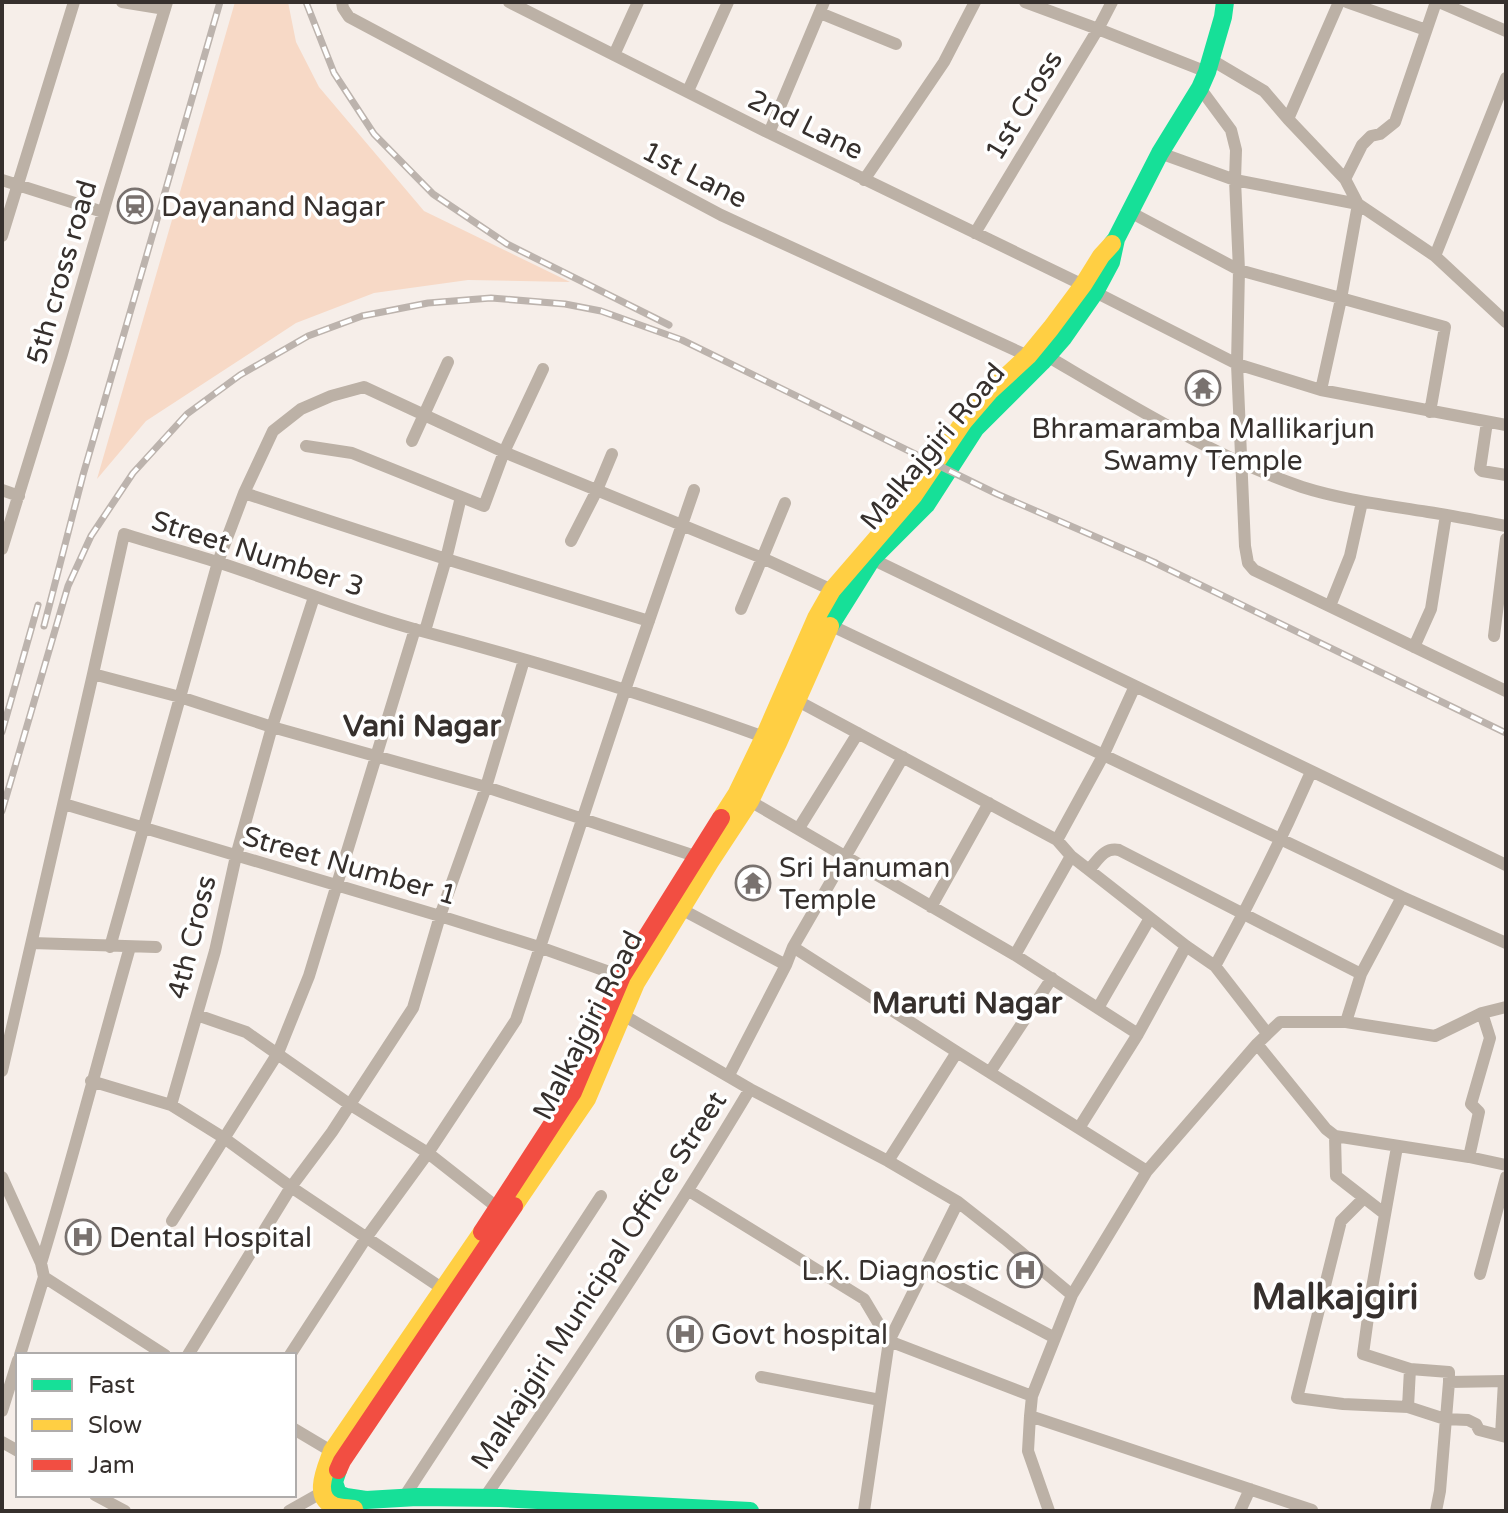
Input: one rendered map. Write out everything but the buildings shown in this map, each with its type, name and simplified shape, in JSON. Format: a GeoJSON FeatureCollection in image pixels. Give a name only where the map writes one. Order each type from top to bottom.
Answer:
{"type":"FeatureCollection","features":[{"type":"Feature","properties":{"kind":"main road","name":"Malkajgiri Road"},"geometry":{"type":"LineString","coordinates":[[629,980],[681,909],[750,801],[830,625],[872,559],[926,505],[975,429],[1063,338],[1089,288],[1101,256],[1116,239],[1206,73],[1225,2]]}},
{"type":"Feature","properties":{"kind":"main road","name":"Malkajgiri Road"},"geometry":{"type":"LineString","coordinates":[[338,1455],[443,1289],[479,1248],[498,1208],[573,1092],[668,901],[737,793],[816,618],[832,590],[914,495],[964,421],[1089,288]]}},
{"type":"Feature","properties":{"kind":"main road","name":"Malkajgiri Road"},"geometry":{"type":"LineString","coordinates":[[328,1489],[326,1467],[338,1455],[479,1248],[587,1099],[615,1011]]}},
{"type":"Feature","properties":{"kind":"main road"},"geometry":{"type":"LineString","coordinates":[[381,1511],[334,1506],[327,1503],[328,1489],[345,1498],[359,1500],[485,1497],[750,1511]]}},
{"type":"Feature","properties":{"kind":"street"},"geometry":{"type":"LineString","coordinates":[[2,236],[74,2]]}},
{"type":"Feature","properties":{"kind":"street","name":"5th cross road"},"geometry":{"type":"LineString","coordinates":[[2,549],[166,6],[122,2]]}},
{"type":"Feature","properties":{"kind":"street","name":"1st Lane"},"geometry":{"type":"LineString","coordinates":[[342,2],[349,17],[721,215],[1028,356]]}},
{"type":"Feature","properties":{"kind":"street","name":"2nd Lane"},"geometry":{"type":"LineString","coordinates":[[509,2],[535,8],[614,55],[1237,364],[1321,390],[1506,425]]}},
{"type":"Feature","properties":{"kind":"street"},"geometry":{"type":"LineString","coordinates":[[614,55],[638,2]]}},
{"type":"Feature","properties":{"kind":"street"},"geometry":{"type":"LineString","coordinates":[[688,91],[728,2]]}},
{"type":"Feature","properties":{"kind":"street"},"geometry":{"type":"LineString","coordinates":[[864,180],[944,62],[975,2]]}},
{"type":"Feature","properties":{"kind":"street"},"geometry":{"type":"LineString","coordinates":[[1025,2],[1206,73],[1264,91],[1345,179],[1358,204],[1321,390]]}},
{"type":"Feature","properties":{"kind":"street","name":"1st Cross"},"geometry":{"type":"LineString","coordinates":[[975,233],[1112,2]]}},
{"type":"Feature","properties":{"kind":"street"},"geometry":{"type":"LineString","coordinates":[[1288,119],[1339,2]]}},
{"type":"Feature","properties":{"kind":"street"},"geometry":{"type":"LineString","coordinates":[[1347,2],[1426,30]]}},
{"type":"Feature","properties":{"kind":"street"},"geometry":{"type":"LineString","coordinates":[[1345,179],[1362,145],[1395,122],[1437,2],[1506,31]]}},
{"type":"Feature","properties":{"kind":"street"},"geometry":{"type":"LineString","coordinates":[[769,133],[822,8],[896,44]]}},
{"type":"Feature","properties":{"kind":"street"},"geometry":{"type":"LineString","coordinates":[[1206,73],[1235,140],[1236,150],[1239,270],[1237,364],[1248,563],[1254,570],[1506,691]]}},
{"type":"Feature","properties":{"kind":"street"},"geometry":{"type":"LineString","coordinates":[[1435,256],[1506,78]]}},
{"type":"Feature","properties":{"kind":"street"},"geometry":{"type":"LineString","coordinates":[[1160,153],[1235,180],[1358,204],[1435,256],[1506,322]]}},
{"type":"Feature","properties":{"kind":"street"},"geometry":{"type":"LineString","coordinates":[[2,180],[103,212]]}},
{"type":"Feature","properties":{"kind":"street"},"geometry":{"type":"LineString","coordinates":[[1130,212],[1239,270],[1445,327],[1430,412]]}},
{"type":"Feature","properties":{"kind":"street"},"geometry":{"type":"LineString","coordinates":[[1047,356],[1155,419],[1300,486],[1362,502],[1506,526]]}},
{"type":"Feature","properties":{"kind":"street"},"geometry":{"type":"LineString","coordinates":[[412,441],[448,362]]}},
{"type":"Feature","properties":{"kind":"street"},"geometry":{"type":"LineString","coordinates":[[306,446],[352,453],[484,506],[504,452],[543,369]]}},
{"type":"Feature","properties":{"kind":"street"},"geometry":{"type":"LineString","coordinates":[[110,947],[218,562],[244,493],[273,431],[301,409],[364,387],[504,452],[832,590]]}},
{"type":"Feature","properties":{"kind":"street"},"geometry":{"type":"LineString","coordinates":[[1487,422],[1480,469],[1506,475]]}},
{"type":"Feature","properties":{"kind":"street"},"geometry":{"type":"LineString","coordinates":[[571,541],[612,454]]}},
{"type":"Feature","properties":{"kind":"street"},"geometry":{"type":"LineString","coordinates":[[2,490],[19,496]]}},
{"type":"Feature","properties":{"kind":"street"},"geometry":{"type":"LineString","coordinates":[[291,1353],[366,1238],[428,1153],[516,1020],[694,490]]}},
{"type":"Feature","properties":{"kind":"street"},"geometry":{"type":"LineString","coordinates":[[244,493],[649,621]]}},
{"type":"Feature","properties":{"kind":"street"},"geometry":{"type":"LineString","coordinates":[[172,1221],[278,1053],[309,976],[375,756],[446,559],[461,497]]}},
{"type":"Feature","properties":{"kind":"street"},"geometry":{"type":"LineString","coordinates":[[1330,606],[1350,556],[1362,502]]}},
{"type":"Feature","properties":{"kind":"street"},"geometry":{"type":"LineString","coordinates":[[741,609],[785,503]]}},
{"type":"Feature","properties":{"kind":"street"},"geometry":{"type":"LineString","coordinates":[[1414,647],[1431,609],[1446,515]]}},
{"type":"Feature","properties":{"kind":"street","name":"Street Number 3"},"geometry":{"type":"LineString","coordinates":[[2,1071],[124,534],[218,562],[314,597],[704,715],[764,737]]}},
{"type":"Feature","properties":{"kind":"street"},"geometry":{"type":"LineString","coordinates":[[1494,636],[1506,539]]}},
{"type":"Feature","properties":{"kind":"street"},"geometry":{"type":"LineString","coordinates":[[872,559],[1506,865]]}},
{"type":"Feature","properties":{"kind":"street","name":"4th Cross"},"geometry":{"type":"LineString","coordinates":[[171,1105],[215,951],[236,856],[272,727],[314,597]]}},
{"type":"Feature","properties":{"kind":"street"},"geometry":{"type":"LineString","coordinates":[[830,625],[1402,897],[1506,943]]}},
{"type":"Feature","properties":{"kind":"street"},"geometry":{"type":"LineString","coordinates":[[189,1353],[291,1187],[332,1132],[413,1008],[524,660]]}},
{"type":"Feature","properties":{"kind":"street"},"geometry":{"type":"LineString","coordinates":[[93,674],[486,787],[698,857]]}},
{"type":"Feature","properties":{"kind":"street"},"geometry":{"type":"LineString","coordinates":[[1057,840],[1103,756],[1135,686]]}},
{"type":"Feature","properties":{"kind":"street"},"geometry":{"type":"LineString","coordinates":[[796,700],[1057,840],[1071,856],[1215,966],[1267,1033]]}},
{"type":"Feature","properties":{"kind":"street"},"geometry":{"type":"LineString","coordinates":[[799,828],[858,733]]}},
{"type":"Feature","properties":{"kind":"street"},"geometry":{"type":"LineString","coordinates":[[729,1075],[793,947],[903,757]]}},
{"type":"Feature","properties":{"kind":"street"},"geometry":{"type":"LineString","coordinates":[[1215,966],[1281,840],[1311,772]]}},
{"type":"Feature","properties":{"kind":"street"},"geometry":{"type":"LineString","coordinates":[[750,801],[1015,955],[1138,1034]]}},
{"type":"Feature","properties":{"kind":"street"},"geometry":{"type":"LineString","coordinates":[[931,907],[989,803]]}},
{"type":"Feature","properties":{"kind":"street","name":"Street Number 1"},"geometry":{"type":"LineString","coordinates":[[64,804],[440,916],[629,980]]}},
{"type":"Feature","properties":{"kind":"street"},"geometry":{"type":"LineString","coordinates":[[1089,870],[1106,851],[1119,850],[1361,974]]}},
{"type":"Feature","properties":{"kind":"street"},"geometry":{"type":"LineString","coordinates":[[1015,955],[1071,856]]}},
{"type":"Feature","properties":{"kind":"street"},"geometry":{"type":"LineString","coordinates":[[1346,1022],[1361,974],[1402,897]]}},
{"type":"Feature","properties":{"kind":"street"},"geometry":{"type":"LineString","coordinates":[[681,909],[786,965]]}},
{"type":"Feature","properties":{"kind":"street"},"geometry":{"type":"LineString","coordinates":[[1098,1008],[1150,918]]}},
{"type":"Feature","properties":{"kind":"street"},"geometry":{"type":"LineString","coordinates":[[32,943],[156,947]]}},
{"type":"Feature","properties":{"kind":"street"},"geometry":{"type":"LineString","coordinates":[[1079,1128],[1138,1034],[1186,946]]}},
{"type":"Feature","properties":{"kind":"street"},"geometry":{"type":"LineString","coordinates":[[41,1263],[130,947]]}},
{"type":"Feature","properties":{"kind":"street"},"geometry":{"type":"LineString","coordinates":[[793,947],[1147,1171]]}},
{"type":"Feature","properties":{"kind":"street"},"geometry":{"type":"LineString","coordinates":[[990,1072],[1052,978]]}},
{"type":"Feature","properties":{"kind":"street"},"geometry":{"type":"LineString","coordinates":[[1049,1511],[1028,1451],[1032,1396],[1072,1295],[1147,1171],[1257,1044],[1280,1022],[1346,1022],[1435,1036],[1482,1013],[1506,1007]]}},
{"type":"Feature","properties":{"kind":"street"},"geometry":{"type":"LineString","coordinates":[[615,1011],[750,1089],[888,1161],[958,1202],[1072,1295]]}},
{"type":"Feature","properties":{"kind":"street"},"geometry":{"type":"LineString","coordinates":[[1469,1157],[1479,1112],[1471,1104],[1490,1038],[1482,1013]]}},
{"type":"Feature","properties":{"kind":"street"},"geometry":{"type":"LineString","coordinates":[[197,1015],[246,1032],[349,1104],[428,1153],[498,1208]]}},
{"type":"Feature","properties":{"kind":"street"},"geometry":{"type":"LineString","coordinates":[[1257,1044],[1335,1136],[1506,1165]]}},
{"type":"Feature","properties":{"kind":"street"},"geometry":{"type":"LineString","coordinates":[[888,1161],[957,1052]]}},
{"type":"Feature","properties":{"kind":"street"},"geometry":{"type":"LineString","coordinates":[[91,1081],[171,1105],[443,1289]]}},
{"type":"Feature","properties":{"kind":"street","name":"Malkajgiri Municipal Office Street"},"geometry":{"type":"LineString","coordinates":[[485,1497],[582,1356],[689,1191],[750,1089]]}},
{"type":"Feature","properties":{"kind":"street"},"geometry":{"type":"LineString","coordinates":[[1335,1136],[1336,1176],[1385,1214]]}},
{"type":"Feature","properties":{"kind":"street"},"geometry":{"type":"LineString","coordinates":[[1397,1147],[1363,1354],[1410,1369],[1449,1372],[1436,1511]]}},
{"type":"Feature","properties":{"kind":"street"},"geometry":{"type":"LineString","coordinates":[[2,1177],[41,1263],[44,1277],[21,1353]]}},
{"type":"Feature","properties":{"kind":"street"},"geometry":{"type":"LineString","coordinates":[[1480,1274],[1500,1221],[1506,1177]]}},
{"type":"Feature","properties":{"kind":"street"},"geometry":{"type":"LineString","coordinates":[[689,1191],[864,1299],[889,1341],[1032,1396]]}},
{"type":"Feature","properties":{"kind":"street"},"geometry":{"type":"LineString","coordinates":[[404,1497],[601,1196]]}},
{"type":"Feature","properties":{"kind":"street"},"geometry":{"type":"LineString","coordinates":[[1364,1198],[1341,1221],[1297,1398],[1408,1407],[1445,1419],[1468,1420],[1476,1424],[1479,1430],[1504,1436],[1505,1381],[1449,1382]]}},
{"type":"Feature","properties":{"kind":"street"},"geometry":{"type":"LineString","coordinates":[[864,1511],[889,1341],[958,1202]]}},
{"type":"Feature","properties":{"kind":"street"},"geometry":{"type":"LineString","coordinates":[[925,1269],[1055,1338]]}},
{"type":"Feature","properties":{"kind":"street"},"geometry":{"type":"LineString","coordinates":[[44,1277],[162,1353]]}},
{"type":"Feature","properties":{"kind":"street"},"geometry":{"type":"LineString","coordinates":[[2,1411],[16,1367]]}},
{"type":"Feature","properties":{"kind":"street"},"geometry":{"type":"LineString","coordinates":[[1408,1407],[1410,1369]]}},
{"type":"Feature","properties":{"kind":"street"},"geometry":{"type":"LineString","coordinates":[[761,1377],[880,1400]]}},
{"type":"Feature","properties":{"kind":"street"},"geometry":{"type":"LineString","coordinates":[[1030,1416],[1312,1510]]}},
{"type":"Feature","properties":{"kind":"street"},"geometry":{"type":"LineString","coordinates":[[296,1430],[338,1455]]}},
{"type":"Feature","properties":{"kind":"street"},"geometry":{"type":"LineString","coordinates":[[289,1511],[328,1489]]}},
{"type":"Feature","properties":{"kind":"street"},"geometry":{"type":"LineString","coordinates":[[1240,1511],[1250,1489]]}},
{"type":"Feature","properties":{"kind":"street"},"geometry":{"type":"LineString","coordinates":[[110,1503],[125,1511]]}},
{"type":"Feature","properties":{"kind":"shaded area"},"geometry":{"type":"Polygon","coordinates":[[[235,2],[288,2],[296,42],[319,87],[424,211],[570,282],[468,280],[374,293],[296,323],[146,421],[97,479],[235,2]]]}},
{"type":"Feature","properties":{"kind":"railway"},"geometry":{"type":"LineString","coordinates":[[44,626],[83,475],[220,2]]}},
{"type":"Feature","properties":{"kind":"railway"},"geometry":{"type":"LineString","coordinates":[[306,2],[334,73],[374,134],[433,194],[507,244],[669,325]]}},
{"type":"Feature","properties":{"kind":"railway"},"geometry":{"type":"LineString","coordinates":[[2,811],[68,586],[91,536],[133,473],[187,414],[240,375],[308,336],[362,316],[428,303],[491,298],[565,304],[601,311],[682,340],[997,494],[1156,563]]}},
{"type":"Feature","properties":{"kind":"railway"},"geometry":{"type":"LineString","coordinates":[[1147,559],[1506,733]]}},
{"type":"Feature","properties":{"kind":"railway"},"geometry":{"type":"LineString","coordinates":[[2,732],[38,605]]}},
{"type":"Feature","properties":{"kind":"traffic: fast"},"geometry":{"type":"LineString","coordinates":[[1112,244],[1160,153],[1200,88],[1225,2]]}},
{"type":"Feature","properties":{"kind":"traffic: fast"},"geometry":{"type":"LineString","coordinates":[[830,626],[872,559],[926,505],[975,429],[1063,338],[1095,292],[1111,262],[1116,239]]}},
{"type":"Feature","properties":{"kind":"traffic: fast"},"geometry":{"type":"LineString","coordinates":[[338,1470],[334,1482],[338,1494],[366,1500],[500,1498],[750,1511]]}},
{"type":"Feature","properties":{"kind":"traffic: slow"},"geometry":{"type":"LineString","coordinates":[[721,818],[737,793],[816,618],[832,590],[914,495],[964,421],[1051,328],[1112,244]]}},
{"type":"Feature","properties":{"kind":"traffic: slow"},"geometry":{"type":"LineString","coordinates":[[514,1206],[587,1099],[636,983],[750,801],[830,626]]}},
{"type":"Feature","properties":{"kind":"traffic: slow"},"geometry":{"type":"LineString","coordinates":[[354,1509],[334,1506],[323,1496],[322,1481],[332,1451],[482,1232]]}},
{"type":"Feature","properties":{"kind":"traffic: jam"},"geometry":{"type":"LineString","coordinates":[[482,1232],[573,1092],[622,976],[721,818]]}},
{"type":"Feature","properties":{"kind":"traffic: jam"},"geometry":{"type":"LineString","coordinates":[[338,1470],[514,1206]]}},
{"type":"Feature","properties":{"kind":"place","name":"Dayanand Nagar"},"geometry":{"type":"Point","coordinates":[135,206]}},
{"type":"Feature","properties":{"kind":"place","name":"Bhramaramba Mallikarjun Swamy Temple"},"geometry":{"type":"Point","coordinates":[1203,388]}},
{"type":"Feature","properties":{"kind":"place","name":"Sri Hanuman Temple"},"geometry":{"type":"Point","coordinates":[753,883]}},
{"type":"Feature","properties":{"kind":"place","name":"Dental Hospital"},"geometry":{"type":"Point","coordinates":[83,1237]}},
{"type":"Feature","properties":{"kind":"place","name":"L.K. Diagnostic"},"geometry":{"type":"Point","coordinates":[1025,1270]}},
{"type":"Feature","properties":{"kind":"place","name":"Govt hospital"},"geometry":{"type":"Point","coordinates":[685,1334]}},
{"type":"Feature","properties":{"kind":"district","name":"Vani Nagar"},"geometry":{"type":"Point","coordinates":[422,726]}},
{"type":"Feature","properties":{"kind":"district","name":"Maruti Nagar"},"geometry":{"type":"Point","coordinates":[967,1003]}},
{"type":"Feature","properties":{"kind":"district","name":"Malkajgiri"},"geometry":{"type":"Point","coordinates":[1335,1296]}}]}
